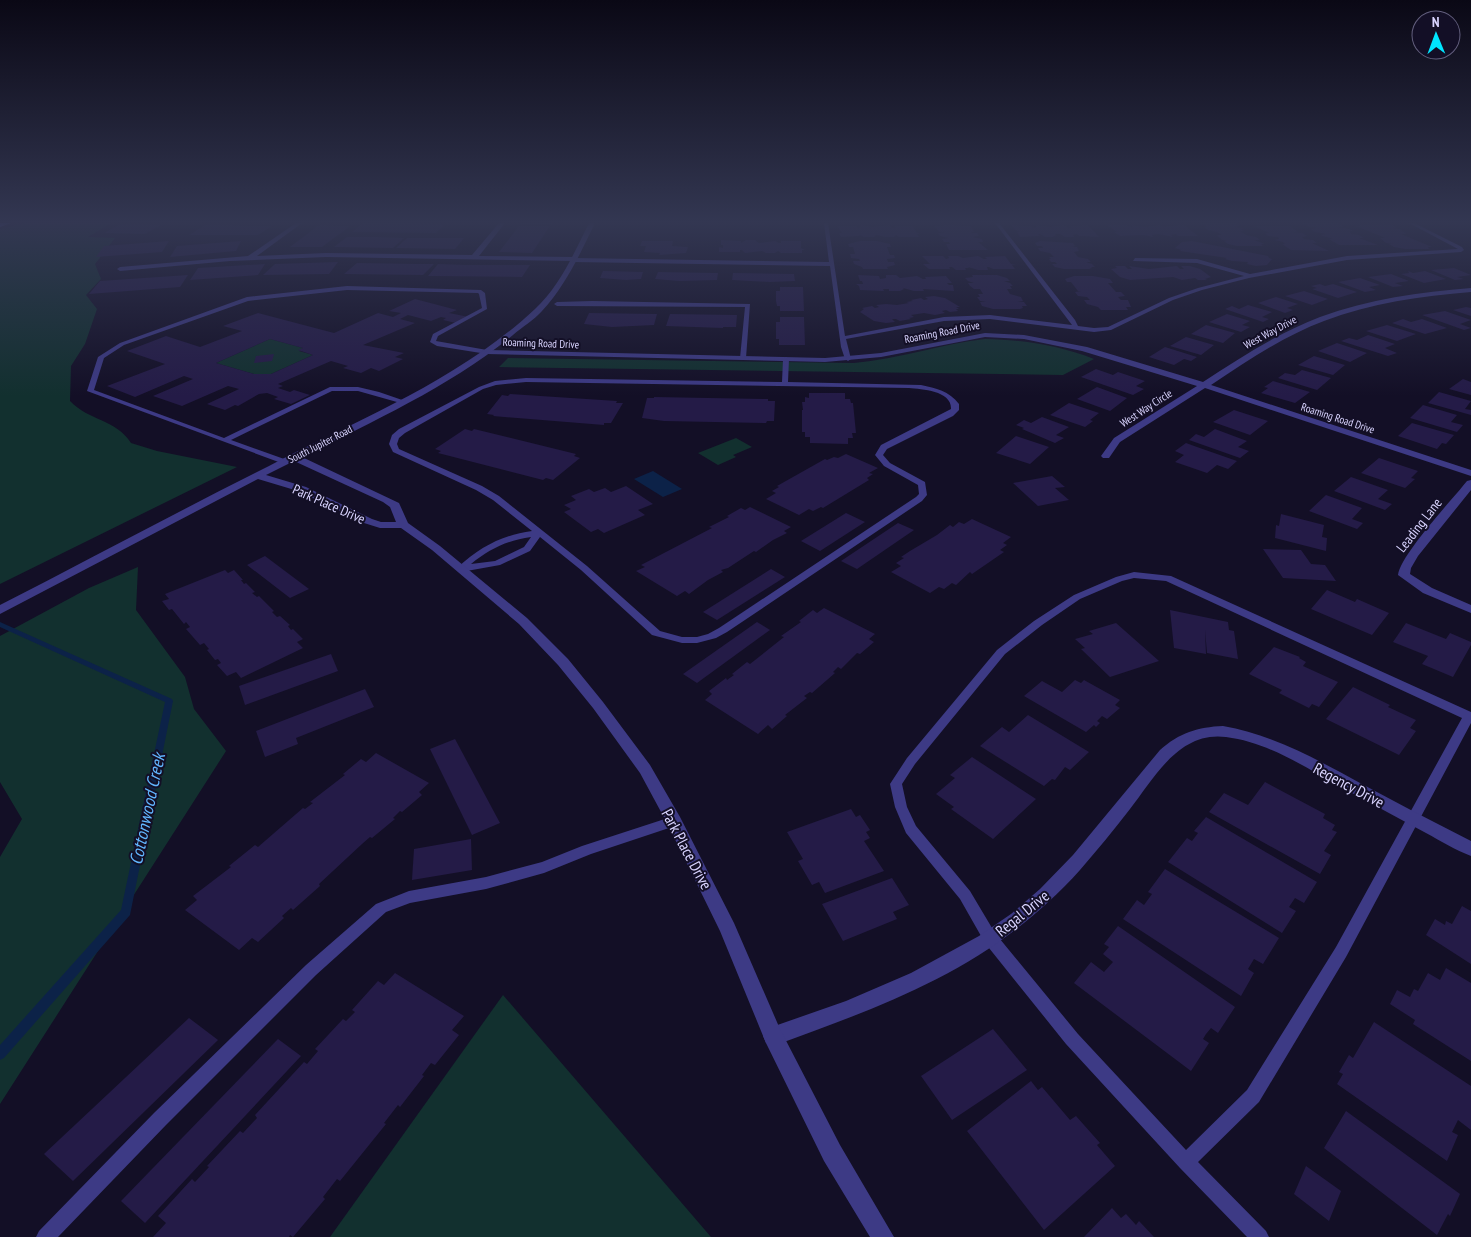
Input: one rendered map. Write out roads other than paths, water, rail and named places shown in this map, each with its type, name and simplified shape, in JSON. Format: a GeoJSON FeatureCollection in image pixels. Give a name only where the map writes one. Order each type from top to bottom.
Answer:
{"type":"FeatureCollection","features":[{"type":"Feature","properties":{"kind":"street","name":"South Jupiter Road"},"geometry":{"type":"LineString","coordinates":[[0,610],[256,476],[404,402],[458,372],[487,352],[539,310],[562,281]]}},
{"type":"Feature","properties":{"kind":"street","name":"West Way Drive"},"geometry":{"type":"LineString","coordinates":[[1203,385],[1265,346],[1322,319],[1372,304],[1397,299],[1471,290]]}},
{"type":"Feature","properties":{"kind":"street","name":"Roaming Road Drive"},"geometry":{"type":"LineString","coordinates":[[487,352],[848,359],[881,355],[965,338],[985,336],[1024,337],[1084,349],[1203,385],[1471,473]]}},
{"type":"Feature","properties":{"kind":"street","name":"West Way Circle"},"geometry":{"type":"LineString","coordinates":[[1106,456],[1117,440],[1203,385]]}},
{"type":"Feature","properties":{"kind":"street","name":"Park Place Drive"},"geometry":{"type":"LineString","coordinates":[[289,460],[396,505],[403,525]]}},
{"type":"Feature","properties":{"kind":"street","name":"Park Place Drive"},"geometry":{"type":"LineString","coordinates":[[256,476],[302,489],[368,521],[380,524],[403,525],[436,548],[523,620],[563,662],[598,705],[645,769],[728,929],[773,1036],[832,1152],[883,1237]]}},
{"type":"Feature","properties":{"kind":"street","name":"Leading Lane"},"geometry":{"type":"LineString","coordinates":[[1471,483],[1413,556],[1405,568],[1404,575],[1426,591],[1471,609]]}},
{"type":"Feature","properties":{"kind":"street","name":"Regency Drive"},"geometry":{"type":"LineString","coordinates":[[1223,731],[1263,741],[1471,849]]}},
{"type":"Feature","properties":{"kind":"street","name":"Regal Drive"},"geometry":{"type":"LineString","coordinates":[[773,1036],[883,996],[962,956],[1010,926],[1046,895],[1110,823],[1165,754],[1188,737],[1206,732],[1223,731]]}},
{"type":"Feature","properties":{"kind":"lane"},"geometry":{"type":"LineString","coordinates":[[834,281],[844,347],[848,359]]}},
{"type":"Feature","properties":{"kind":"lane"},"geometry":{"type":"LineString","coordinates":[[1042,281],[1075,326]]}},
{"type":"Feature","properties":{"kind":"lane"},"geometry":{"type":"LineString","coordinates":[[843,338],[944,319],[990,317],[1075,326],[1094,330],[1109,330],[1171,299],[1231,281]]}},
{"type":"Feature","properties":{"kind":"lane"},"geometry":{"type":"LineString","coordinates":[[289,460],[225,440],[90,391],[101,357],[122,344],[236,302],[258,297],[347,288],[480,291],[485,308],[435,335],[433,342],[487,352]]}},
{"type":"Feature","properties":{"kind":"lane"},"geometry":{"type":"LineString","coordinates":[[557,304],[748,305],[743,358]]}},
{"type":"Feature","properties":{"kind":"lane"},"geometry":{"type":"LineString","coordinates":[[786,359],[786,384]]}},
{"type":"Feature","properties":{"kind":"lane"},"geometry":{"type":"LineString","coordinates":[[510,381],[786,384],[918,387],[945,394],[952,399],[955,404],[955,410],[880,450],[881,460],[910,475],[922,484],[923,495],[920,499],[723,630],[712,636],[697,640],[668,638],[656,633],[616,595],[496,498],[479,488],[396,450],[393,444],[395,437],[402,431],[481,388],[510,381]]}},
{"type":"Feature","properties":{"kind":"lane"},"geometry":{"type":"LineString","coordinates":[[225,440],[330,389],[363,388],[404,402]]}},
{"type":"Feature","properties":{"kind":"lane"},"geometry":{"type":"LineString","coordinates":[[461,569],[505,560],[527,549],[538,533]]}},
{"type":"Feature","properties":{"kind":"lane"},"geometry":{"type":"LineString","coordinates":[[461,569],[480,551],[511,536],[538,533]]}},
{"type":"Feature","properties":{"kind":"lane"},"geometry":{"type":"LineString","coordinates":[[1186,1162],[1253,1096],[1341,952],[1412,818],[1470,717],[1168,578],[1134,574],[1077,597],[1038,623],[1001,652],[910,761],[896,784],[901,807],[911,829],[965,895],[990,938],[1072,1039],[1186,1162],[1260,1237]]}},
{"type":"Feature","properties":{"kind":"lane"},"geometry":{"type":"LineString","coordinates":[[45,1237],[160,1119],[311,970],[381,908],[409,897],[486,883],[544,867],[588,850],[674,822]]}},
{"type":"Feature","properties":{"kind":"water"},"geometry":{"type":"Polygon","coordinates":[[[653,471],[682,489],[663,497],[634,479],[653,471]]]}},
{"type":"Feature","properties":{"kind":"waterway","name":"Cottonwood Creek"},"geometry":{"type":"LineString","coordinates":[[0,624],[169,701],[126,912],[0,1054]]}}]}
